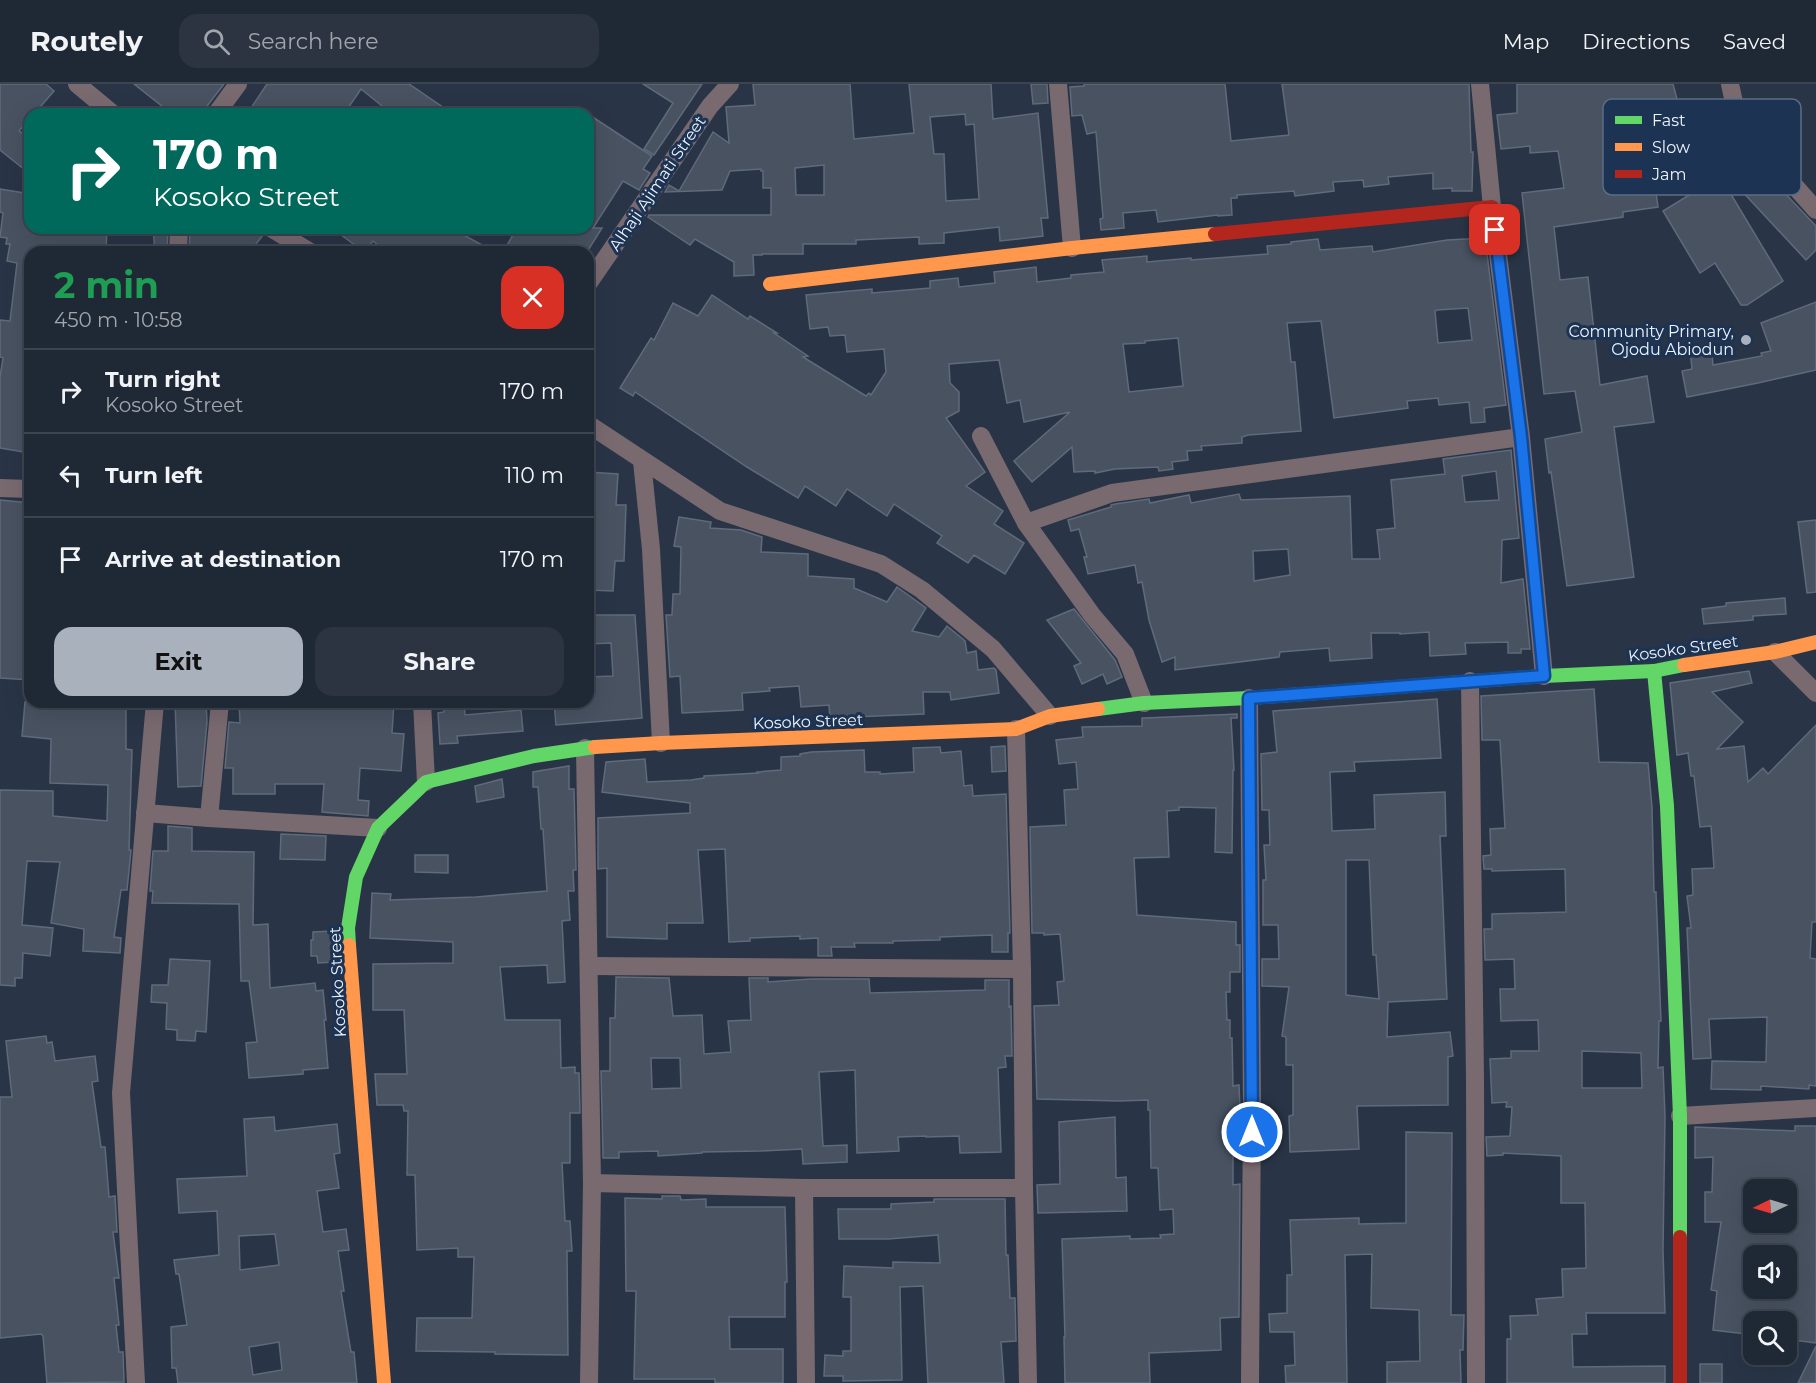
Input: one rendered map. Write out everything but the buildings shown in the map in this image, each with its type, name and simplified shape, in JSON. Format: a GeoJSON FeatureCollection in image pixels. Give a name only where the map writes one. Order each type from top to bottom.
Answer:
{"type":"FeatureCollection","features":[{"type":"Feature","properties":{"kind":"street"},"geometry":{"type":"LineString","coordinates":[[220,108],[238,84]]}},
{"type":"Feature","properties":{"kind":"street","name":"Alhaji Ajimati Street"},"geometry":{"type":"LineString","coordinates":[[594,275],[710,105],[729,84]]}},
{"type":"Feature","properties":{"kind":"street"},"geometry":{"type":"LineString","coordinates":[[1058,84],[1072,248]]}},
{"type":"Feature","properties":{"kind":"street"},"geometry":{"type":"LineString","coordinates":[[1480,84],[1492,207],[1521,437],[1544,676]]}},
{"type":"Feature","properties":{"kind":"street"},"geometry":{"type":"LineString","coordinates":[[1730,84],[1733,99]]}},
{"type":"Feature","properties":{"kind":"street"},"geometry":{"type":"LineString","coordinates":[[84,87],[106,108]]}},
{"type":"Feature","properties":{"kind":"street"},"geometry":{"type":"LineString","coordinates":[[1801,193],[1816,210]]}},
{"type":"Feature","properties":{"kind":"street"},"geometry":{"type":"LineString","coordinates":[[770,284],[1072,248],[1492,207]]}},
{"type":"Feature","properties":{"kind":"street"},"geometry":{"type":"LineString","coordinates":[[281,234],[300,246]]}},
{"type":"Feature","properties":{"kind":"street"},"geometry":{"type":"LineString","coordinates":[[594,428],[720,511],[881,564],[922,590],[993,649],[1050,716]]}},
{"type":"Feature","properties":{"kind":"street"},"geometry":{"type":"LineString","coordinates":[[981,436],[1026,523],[1092,615],[1125,654],[1144,703]]}},
{"type":"Feature","properties":{"kind":"street"},"geometry":{"type":"LineString","coordinates":[[1026,523],[1112,493],[1521,437]]}},
{"type":"Feature","properties":{"kind":"street"},"geometry":{"type":"LineString","coordinates":[[642,461],[651,549],[661,742]]}},
{"type":"Feature","properties":{"kind":"street"},"geometry":{"type":"LineString","coordinates":[[0,488],[24,489]]}},
{"type":"Feature","properties":{"kind":"street","name":"Kosoko Street"},"geometry":{"type":"LineString","coordinates":[[384,1383],[348,928],[356,877],[378,828],[426,782],[534,756],[585,748],[661,742],[1016,729],[1050,716],[1144,703],[1249,698],[1544,676],[1654,672],[1683,665],[1774,652],[1816,642]]}},
{"type":"Feature","properties":{"kind":"street"},"geometry":{"type":"LineString","coordinates":[[1774,652],[1816,693]]}},
{"type":"Feature","properties":{"kind":"street"},"geometry":{"type":"LineString","coordinates":[[1654,672],[1667,807],[1680,1116],[1680,1383]]}},
{"type":"Feature","properties":{"kind":"street"},"geometry":{"type":"LineString","coordinates":[[1470,681],[1476,1383]]}},
{"type":"Feature","properties":{"kind":"street"},"geometry":{"type":"LineString","coordinates":[[1249,698],[1252,1109],[1250,1383]]}},
{"type":"Feature","properties":{"kind":"street"},"geometry":{"type":"LineString","coordinates":[[136,1383],[121,1093],[154,708]]}},
{"type":"Feature","properties":{"kind":"street"},"geometry":{"type":"LineString","coordinates":[[209,818],[219,708]]}},
{"type":"Feature","properties":{"kind":"street"},"geometry":{"type":"LineString","coordinates":[[422,708],[426,782]]}},
{"type":"Feature","properties":{"kind":"street"},"geometry":{"type":"LineString","coordinates":[[1016,729],[1028,1383]]}},
{"type":"Feature","properties":{"kind":"street"},"geometry":{"type":"LineString","coordinates":[[585,748],[592,1183],[589,1383]]}},
{"type":"Feature","properties":{"kind":"street"},"geometry":{"type":"LineString","coordinates":[[145,813],[378,828]]}},
{"type":"Feature","properties":{"kind":"street"},"geometry":{"type":"LineString","coordinates":[[589,966],[1022,969]]}},
{"type":"Feature","properties":{"kind":"street"},"geometry":{"type":"LineString","coordinates":[[1680,1116],[1816,1108]]}},
{"type":"Feature","properties":{"kind":"street"},"geometry":{"type":"LineString","coordinates":[[592,1183],[804,1188],[1024,1188]]}},
{"type":"Feature","properties":{"kind":"street"},"geometry":{"type":"LineString","coordinates":[[804,1188],[806,1383]]}},
{"type":"Feature","properties":{"kind":"traffic: fast"},"geometry":{"type":"LineString","coordinates":[[1098,709],[1144,703],[1249,698],[1544,676],[1654,671],[1684,665]]}},
{"type":"Feature","properties":{"kind":"traffic: fast"},"geometry":{"type":"LineString","coordinates":[[1654,671],[1667,806],[1680,1116],[1680,1237]]}},
{"type":"Feature","properties":{"kind":"traffic: fast"},"geometry":{"type":"LineString","coordinates":[[349,945],[348,928],[356,877],[378,828],[426,782],[534,756],[595,747]]}},
{"type":"Feature","properties":{"kind":"traffic: slow"},"geometry":{"type":"LineString","coordinates":[[770,284],[1072,248],[1215,234]]}},
{"type":"Feature","properties":{"kind":"traffic: slow"},"geometry":{"type":"LineString","coordinates":[[1684,665],[1775,652],[1816,642]]}},
{"type":"Feature","properties":{"kind":"traffic: slow"},"geometry":{"type":"LineString","coordinates":[[595,747],[1016,729],[1050,716],[1098,709]]}},
{"type":"Feature","properties":{"kind":"traffic: slow"},"geometry":{"type":"LineString","coordinates":[[349,945],[384,1383]]}},
{"type":"Feature","properties":{"kind":"traffic: jam"},"geometry":{"type":"LineString","coordinates":[[1215,234],[1492,207]]}},
{"type":"Feature","properties":{"kind":"traffic: jam"},"geometry":{"type":"LineString","coordinates":[[1680,1237],[1680,1383]]}},
{"type":"Feature","properties":{"kind":"place","name":"Community Primary, Ojodu Abiodun"},"geometry":{"type":"Point","coordinates":[1746,340]}},
{"type":"Feature","properties":{"kind":"route"},"geometry":{"type":"LineString","coordinates":[[1252,1132],[1249,698],[1544,676],[1521,437],[1495,230]]}}]}
